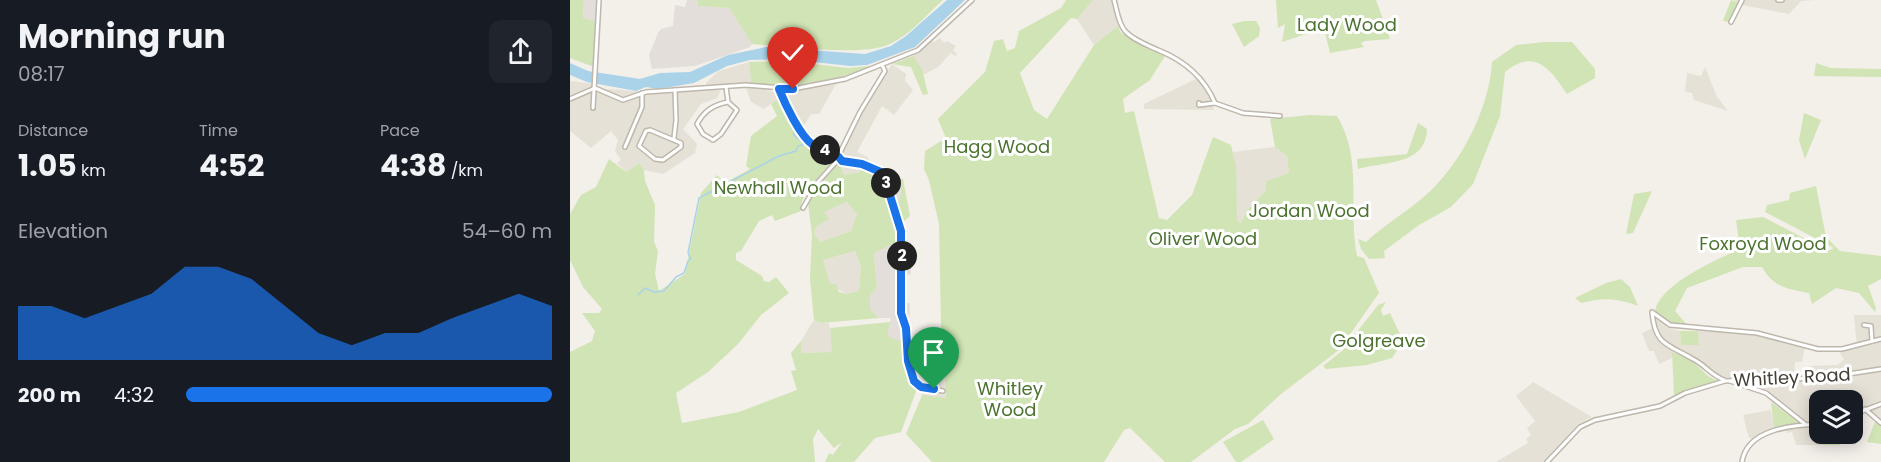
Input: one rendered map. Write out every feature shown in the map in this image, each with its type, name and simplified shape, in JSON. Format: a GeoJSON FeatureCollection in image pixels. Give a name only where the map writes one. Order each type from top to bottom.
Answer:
{"type":"FeatureCollection","features":[{"type":"Feature","properties":{"kind":"street"},"geometry":{"type":"LineString","coordinates":[[593,108],[599,0]]}},
{"type":"Feature","properties":{"kind":"street"},"geometry":{"type":"LineString","coordinates":[[595,86],[623,100],[642,93],[675,90],[757,86],[779,89],[827,84],[892,62],[918,50],[972,0]]}},
{"type":"Feature","properties":{"kind":"street"},"geometry":{"type":"LineString","coordinates":[[1114,0],[1124,30],[1144,44],[1173,56],[1194,71],[1207,86],[1215,103]]}},
{"type":"Feature","properties":{"kind":"street"},"geometry":{"type":"LineString","coordinates":[[1731,22],[1742,0]]}},
{"type":"Feature","properties":{"kind":"street"},"geometry":{"type":"LineString","coordinates":[[803,208],[818,182],[839,156],[860,112],[892,62]]}},
{"type":"Feature","properties":{"kind":"street"},"geometry":{"type":"LineString","coordinates":[[882,65],[885,71]]}},
{"type":"Feature","properties":{"kind":"street"},"geometry":{"type":"LineString","coordinates":[[570,99],[595,86]]}},
{"type":"Feature","properties":{"kind":"street"},"geometry":{"type":"LineString","coordinates":[[726,87],[728,102],[737,110],[721,134],[712,140],[704,134],[698,124],[703,114],[716,104],[728,102]]}},
{"type":"Feature","properties":{"kind":"street"},"geometry":{"type":"LineString","coordinates":[[779,89],[787,108],[813,145],[839,156],[842,161],[862,164],[883,173],[901,231],[901,313],[906,328],[908,361],[912,378],[921,387],[944,391]]}},
{"type":"Feature","properties":{"kind":"street"},"geometry":{"type":"LineString","coordinates":[[674,138],[675,90]]}},
{"type":"Feature","properties":{"kind":"street"},"geometry":{"type":"LineString","coordinates":[[625,147],[642,107],[642,93]]}},
{"type":"Feature","properties":{"kind":"street"},"geometry":{"type":"LineString","coordinates":[[1199,103],[1199,105],[1215,103],[1243,113],[1280,116]]}},
{"type":"Feature","properties":{"kind":"street"},"geometry":{"type":"LineString","coordinates":[[645,130],[674,138],[681,142],[681,147],[663,160],[655,159],[639,146],[645,130]]}},
{"type":"Feature","properties":{"kind":"street"},"geometry":{"type":"LineString","coordinates":[[1805,424],[1766,393],[1713,376],[1695,359],[1670,349],[1659,338],[1652,312],[1670,325],[1757,333],[1806,347],[1842,349],[1881,339]]}},
{"type":"Feature","properties":{"kind":"street"},"geometry":{"type":"LineString","coordinates":[[1864,325],[1871,326],[1872,342]]}},
{"type":"Feature","properties":{"kind":"street","name":"Whitley Road"},"geometry":{"type":"LineString","coordinates":[[1547,462],[1580,427],[1595,420],[1660,406],[1685,393],[1727,381],[1822,378],[1881,369]]}},
{"type":"Feature","properties":{"kind":"street"},"geometry":{"type":"LineString","coordinates":[[1865,409],[1881,404]]}},
{"type":"Feature","properties":{"kind":"street"},"geometry":{"type":"LineString","coordinates":[[1865,409],[1881,423]]}},
{"type":"Feature","properties":{"kind":"street"},"geometry":{"type":"LineString","coordinates":[[1742,462],[1745,449],[1757,438],[1792,426],[1809,424]]}},
{"type":"Feature","properties":{"kind":"shaded area"},"geometry":{"type":"Polygon","coordinates":[[[584,0],[598,0],[597,22],[583,19],[584,0]]]}},
{"type":"Feature","properties":{"kind":"shaded area"},"geometry":{"type":"Polygon","coordinates":[[[687,0],[698,0],[699,6],[729,8],[752,44],[750,47],[695,66],[652,69],[649,55],[658,33],[661,29],[673,26],[675,5],[685,7],[687,0]]]}},
{"type":"Feature","properties":{"kind":"shaded area"},"geometry":{"type":"Polygon","coordinates":[[[1093,0],[1112,0],[1118,26],[1094,45],[1077,19],[1093,0]]]}},
{"type":"Feature","properties":{"kind":"shaded area"},"geometry":{"type":"Polygon","coordinates":[[[1733,0],[1815,0],[1801,1],[1789,14],[1742,5],[1733,0]]]}},
{"type":"Feature","properties":{"kind":"shaded area"},"geometry":{"type":"Polygon","coordinates":[[[940,38],[944,43],[947,41],[956,46],[953,50],[957,54],[955,56],[951,53],[938,67],[923,75],[913,56],[932,40],[934,42],[940,38]]]}},
{"type":"Feature","properties":{"kind":"shaded area"},"geometry":{"type":"Polygon","coordinates":[[[749,62],[751,83],[706,88],[706,83],[719,71],[749,62]]]}},
{"type":"Feature","properties":{"kind":"shaded area"},"geometry":{"type":"Polygon","coordinates":[[[892,64],[906,74],[905,81],[913,90],[894,115],[882,106],[857,152],[869,158],[867,164],[861,167],[860,172],[844,175],[840,163],[843,159],[841,155],[857,122],[892,64]]]}},
{"type":"Feature","properties":{"kind":"shaded area"},"geometry":{"type":"Polygon","coordinates":[[[1705,67],[1717,97],[1728,111],[1694,100],[1692,93],[1685,92],[1687,73],[1701,76],[1705,67]]]}},
{"type":"Feature","properties":{"kind":"shaded area"},"geometry":{"type":"Polygon","coordinates":[[[1198,78],[1206,87],[1214,110],[1144,109],[1144,104],[1198,78]]]}},
{"type":"Feature","properties":{"kind":"shaded area"},"geometry":{"type":"Polygon","coordinates":[[[570,81],[595,84],[591,91],[609,89],[646,92],[719,88],[720,92],[717,98],[701,104],[683,129],[697,144],[695,153],[663,174],[644,170],[639,163],[626,172],[617,163],[621,160],[615,151],[618,140],[611,131],[591,148],[570,131],[570,81]]]}},
{"type":"Feature","properties":{"kind":"shaded area"},"geometry":{"type":"Polygon","coordinates":[[[836,84],[819,114],[811,114],[802,129],[782,91],[836,84]]]}},
{"type":"Feature","properties":{"kind":"shaded area"},"geometry":{"type":"Polygon","coordinates":[[[746,88],[760,88],[778,93],[780,97],[764,109],[751,102],[746,88]]]}},
{"type":"Feature","properties":{"kind":"shaded area"},"geometry":{"type":"Polygon","coordinates":[[[1275,147],[1287,156],[1289,173],[1266,181],[1266,190],[1246,211],[1241,223],[1237,221],[1233,152],[1275,147]]]}},
{"type":"Feature","properties":{"kind":"shaded area"},"geometry":{"type":"Polygon","coordinates":[[[873,173],[882,176],[887,196],[880,197],[873,173]]]}},
{"type":"Feature","properties":{"kind":"shaded area"},"geometry":{"type":"Polygon","coordinates":[[[885,175],[900,179],[901,195],[896,206],[885,175]]]}},
{"type":"Feature","properties":{"kind":"shaded area"},"geometry":{"type":"Polygon","coordinates":[[[848,202],[857,214],[851,231],[820,242],[814,233],[823,212],[848,202]]]}},
{"type":"Feature","properties":{"kind":"shaded area"},"geometry":{"type":"Polygon","coordinates":[[[899,229],[904,229],[905,245],[911,245],[911,274],[907,275],[904,303],[910,303],[909,325],[903,342],[886,336],[891,318],[879,318],[870,309],[870,296],[877,287],[874,252],[896,242],[899,229]]]}},
{"type":"Feature","properties":{"kind":"shaded area"},"geometry":{"type":"Polygon","coordinates":[[[855,251],[861,266],[859,291],[846,294],[830,284],[823,260],[855,251]]]}},
{"type":"Feature","properties":{"kind":"shaded area"},"geometry":{"type":"Polygon","coordinates":[[[1854,315],[1881,315],[1881,423],[1865,409],[1863,410],[1863,390],[1809,390],[1809,424],[1805,424],[1766,393],[1728,381],[1802,379],[1802,374],[1810,366],[1837,365],[1844,360],[1839,351],[1857,348],[1854,315]]]}},
{"type":"Feature","properties":{"kind":"shaded area"},"geometry":{"type":"Polygon","coordinates":[[[1654,317],[1668,328],[1680,331],[1681,345],[1699,345],[1698,331],[1748,333],[1805,348],[1802,362],[1795,362],[1794,377],[1738,376],[1727,379],[1713,373],[1694,357],[1673,348],[1672,358],[1659,364],[1654,351],[1649,351],[1642,333],[1655,327],[1654,317]]]}},
{"type":"Feature","properties":{"kind":"shaded area"},"geometry":{"type":"Polygon","coordinates":[[[814,320],[829,323],[833,352],[802,353],[801,341],[814,320]]]}},
{"type":"Feature","properties":{"kind":"shaded area"},"geometry":{"type":"Polygon","coordinates":[[[943,356],[946,400],[922,395],[920,384],[928,368],[936,368],[943,356]]]}},
{"type":"Feature","properties":{"kind":"shaded area"},"geometry":{"type":"Polygon","coordinates":[[[1533,382],[1592,417],[1578,424],[1544,462],[1496,462],[1528,443],[1526,439],[1531,435],[1527,428],[1535,421],[1516,396],[1533,382]]]}},
{"type":"Feature","properties":{"kind":"shaded area"},"geometry":{"type":"Polygon","coordinates":[[[1771,410],[1774,430],[1754,439],[1749,438],[1743,415],[1771,410]]]}},
{"type":"Feature","properties":{"kind":"shaded area"},"geometry":{"type":"Polygon","coordinates":[[[1809,426],[1809,444],[1821,445],[1796,445],[1792,432],[1787,433],[1787,430],[1809,426]]]}},
{"type":"Feature","properties":{"kind":"green space"},"geometry":{"type":"Polygon","coordinates":[[[570,0],[584,0],[583,18],[597,22],[594,67],[570,58],[570,0]]]}},
{"type":"Feature","properties":{"kind":"green space"},"geometry":{"type":"Polygon","coordinates":[[[698,0],[943,0],[912,30],[890,44],[878,48],[843,50],[752,44],[729,8],[698,6],[698,0]]]}},
{"type":"Feature","properties":{"kind":"green space"},"geometry":{"type":"Polygon","coordinates":[[[1066,0],[1093,0],[1077,19],[1071,18],[1020,73],[1034,110],[1047,119],[1094,45],[1118,26],[1121,33],[1165,56],[1150,80],[1123,99],[1125,113],[1134,111],[1159,218],[1167,220],[1192,195],[1213,137],[1231,145],[1236,167],[1237,221],[1241,223],[1246,211],[1266,190],[1266,181],[1289,173],[1287,156],[1275,147],[1270,119],[1309,115],[1337,116],[1350,149],[1357,256],[1364,258],[1379,293],[1339,350],[1281,394],[1248,424],[1235,429],[1191,462],[1165,462],[1130,428],[1124,430],[1104,462],[932,462],[906,434],[922,395],[946,398],[941,324],[939,224],[929,180],[924,169],[925,151],[946,138],[938,119],[985,72],[994,41],[1003,39],[1007,51],[1015,48],[1019,31],[1061,8],[1066,0]]]}},
{"type":"Feature","properties":{"kind":"green space","name":"Lady Wood"},"geometry":{"type":"Polygon","coordinates":[[[1276,0],[1376,0],[1390,39],[1365,41],[1361,43],[1364,47],[1330,53],[1324,28],[1282,42],[1285,24],[1278,28],[1276,0]]]}},
{"type":"Feature","properties":{"kind":"green space"},"geometry":{"type":"Polygon","coordinates":[[[1731,0],[1738,3],[1729,22],[1723,21],[1731,0]]]}},
{"type":"Feature","properties":{"kind":"green space"},"geometry":{"type":"Polygon","coordinates":[[[1256,21],[1260,28],[1259,36],[1244,47],[1232,24],[1256,21]]]}},
{"type":"Feature","properties":{"kind":"green space"},"geometry":{"type":"Polygon","coordinates":[[[1572,42],[1595,69],[1595,78],[1567,94],[1548,69],[1540,64],[1525,62],[1505,72],[1500,116],[1473,184],[1451,207],[1419,225],[1384,251],[1385,258],[1369,259],[1361,249],[1358,239],[1366,242],[1421,199],[1438,183],[1458,157],[1475,127],[1487,94],[1492,62],[1516,45],[1572,42]]]}},
{"type":"Feature","properties":{"kind":"green space"},"geometry":{"type":"Polygon","coordinates":[[[913,56],[922,69],[928,94],[923,95],[911,67],[892,64],[913,56]]]}},
{"type":"Feature","properties":{"kind":"green space"},"geometry":{"type":"Polygon","coordinates":[[[787,61],[848,68],[871,66],[841,77],[812,83],[767,85],[751,83],[749,62],[787,61]]]}},
{"type":"Feature","properties":{"kind":"green space"},"geometry":{"type":"Polygon","coordinates":[[[1816,63],[1831,68],[1881,69],[1881,77],[1814,76],[1816,63]]]}},
{"type":"Feature","properties":{"kind":"green space","name":"Newhall Wood"},"geometry":{"type":"Polygon","coordinates":[[[780,97],[813,147],[836,157],[804,196],[801,211],[775,221],[772,215],[759,221],[741,251],[736,253],[736,260],[762,276],[764,281],[769,282],[776,277],[789,293],[761,315],[738,344],[708,372],[676,393],[682,423],[739,412],[797,390],[791,371],[796,370],[791,353],[801,341],[802,353],[832,352],[830,328],[890,322],[887,336],[903,342],[911,379],[918,386],[901,432],[875,438],[854,462],[825,462],[829,453],[833,455],[842,442],[834,448],[818,429],[813,439],[815,462],[570,462],[570,352],[592,341],[595,331],[582,313],[599,313],[602,309],[583,287],[570,260],[570,214],[581,195],[596,187],[609,159],[626,172],[639,163],[644,170],[645,181],[655,205],[654,242],[658,251],[655,274],[659,291],[685,274],[701,193],[717,175],[725,183],[750,169],[746,166],[751,136],[777,116],[771,104],[780,97]]]}},
{"type":"Feature","properties":{"kind":"green space"},"geometry":{"type":"Polygon","coordinates":[[[1804,113],[1821,120],[1805,159],[1799,140],[1804,113]]]}},
{"type":"Feature","properties":{"kind":"green space"},"geometry":{"type":"Polygon","coordinates":[[[1418,123],[1427,129],[1425,141],[1420,149],[1403,160],[1358,169],[1357,159],[1407,154],[1418,123]]]}},
{"type":"Feature","properties":{"kind":"green space"},"geometry":{"type":"Polygon","coordinates":[[[839,161],[844,175],[860,172],[861,167],[873,173],[879,197],[887,196],[899,229],[896,242],[874,253],[877,287],[870,296],[870,309],[879,318],[821,323],[814,320],[810,279],[812,234],[808,203],[820,182],[839,161]],[[847,202],[824,212],[829,219],[817,226],[814,233],[820,242],[851,231],[857,214],[847,202]],[[855,251],[823,260],[830,284],[836,284],[839,292],[846,294],[859,291],[861,266],[855,251]]]}},
{"type":"Feature","properties":{"kind":"green space"},"geometry":{"type":"Polygon","coordinates":[[[900,179],[903,179],[910,216],[903,222],[896,206],[901,195],[900,179]]]}},
{"type":"Feature","properties":{"kind":"green space","name":"Foxroyd Wood"},"geometry":{"type":"Polygon","coordinates":[[[1816,186],[1826,237],[1840,251],[1881,256],[1881,279],[1868,286],[1876,308],[1875,312],[1859,293],[1836,288],[1812,304],[1809,293],[1781,286],[1766,274],[1762,267],[1743,267],[1687,288],[1675,311],[1689,327],[1669,323],[1655,311],[1659,301],[1678,282],[1704,266],[1740,249],[1736,220],[1763,217],[1825,249],[1826,252],[1834,248],[1765,212],[1767,205],[1789,200],[1790,193],[1816,186]]]}},
{"type":"Feature","properties":{"kind":"green space"},"geometry":{"type":"Polygon","coordinates":[[[1652,191],[1633,233],[1626,234],[1634,194],[1652,191]]]}},
{"type":"Feature","properties":{"kind":"green space"},"geometry":{"type":"Polygon","coordinates":[[[1621,279],[1630,287],[1638,306],[1610,299],[1581,303],[1575,298],[1606,283],[1621,279]]]}},
{"type":"Feature","properties":{"kind":"green space","name":"Golgreave"},"geometry":{"type":"Polygon","coordinates":[[[1386,302],[1381,310],[1383,316],[1390,313],[1403,341],[1392,358],[1367,365],[1326,369],[1323,366],[1342,351],[1378,305],[1386,302]]]}},
{"type":"Feature","properties":{"kind":"green space"},"geometry":{"type":"Polygon","coordinates":[[[1680,331],[1698,331],[1699,345],[1681,345],[1680,331]]]}},
{"type":"Feature","properties":{"kind":"green space"},"geometry":{"type":"Polygon","coordinates":[[[1672,352],[1691,360],[1708,376],[1718,381],[1674,395],[1672,352]]]}},
{"type":"Feature","properties":{"kind":"green space"},"geometry":{"type":"Polygon","coordinates":[[[1771,402],[1800,423],[1774,430],[1771,402]]]}},
{"type":"Feature","properties":{"kind":"green space"},"geometry":{"type":"Polygon","coordinates":[[[1263,420],[1274,439],[1241,462],[1236,462],[1223,442],[1263,420]]]}},
{"type":"Feature","properties":{"kind":"green space"},"geometry":{"type":"Polygon","coordinates":[[[1875,422],[1881,426],[1881,444],[1867,442],[1875,422]]]}},
{"type":"Feature","properties":{"kind":"water"},"geometry":{"type":"Polygon","coordinates":[[[947,0],[965,0],[915,47],[867,65],[850,66],[787,59],[750,60],[727,66],[694,83],[659,89],[646,87],[636,91],[587,82],[570,75],[570,63],[588,71],[640,79],[660,73],[690,72],[728,55],[766,47],[865,54],[891,46],[947,0]]]}},
{"type":"Feature","properties":{"kind":"waterway"},"geometry":{"type":"LineString","coordinates":[[780,103],[793,122],[794,135],[810,149],[823,155],[825,160],[830,158],[834,161]]}},
{"type":"Feature","properties":{"kind":"waterway"},"geometry":{"type":"LineString","coordinates":[[638,295],[645,288],[654,292],[664,291],[676,277],[684,273],[691,259],[688,253],[699,198],[779,156],[796,151],[798,146],[805,144]]}},
{"type":"Feature","properties":{"kind":"route"},"geometry":{"type":"LineString","coordinates":[[793,89],[779,89],[787,108],[813,145],[839,156],[842,161],[862,164],[883,173],[901,231],[903,272],[901,313],[906,328],[908,361],[912,378],[921,387],[934,389]]}},
{"type":"Feature","properties":{"kind":"park label","name":"Hagg Wood"},"geometry":{"type":"Point","coordinates":[997,146]}},
{"type":"Feature","properties":{"kind":"park label","name":"Jordan Wood"},"geometry":{"type":"Point","coordinates":[1309,210]}},
{"type":"Feature","properties":{"kind":"park label","name":"Oliver Wood"},"geometry":{"type":"Point","coordinates":[1203,238]}},
{"type":"Feature","properties":{"kind":"park label","name":"Whitley Wood"},"geometry":{"type":"Point","coordinates":[1010,398]}}]}
